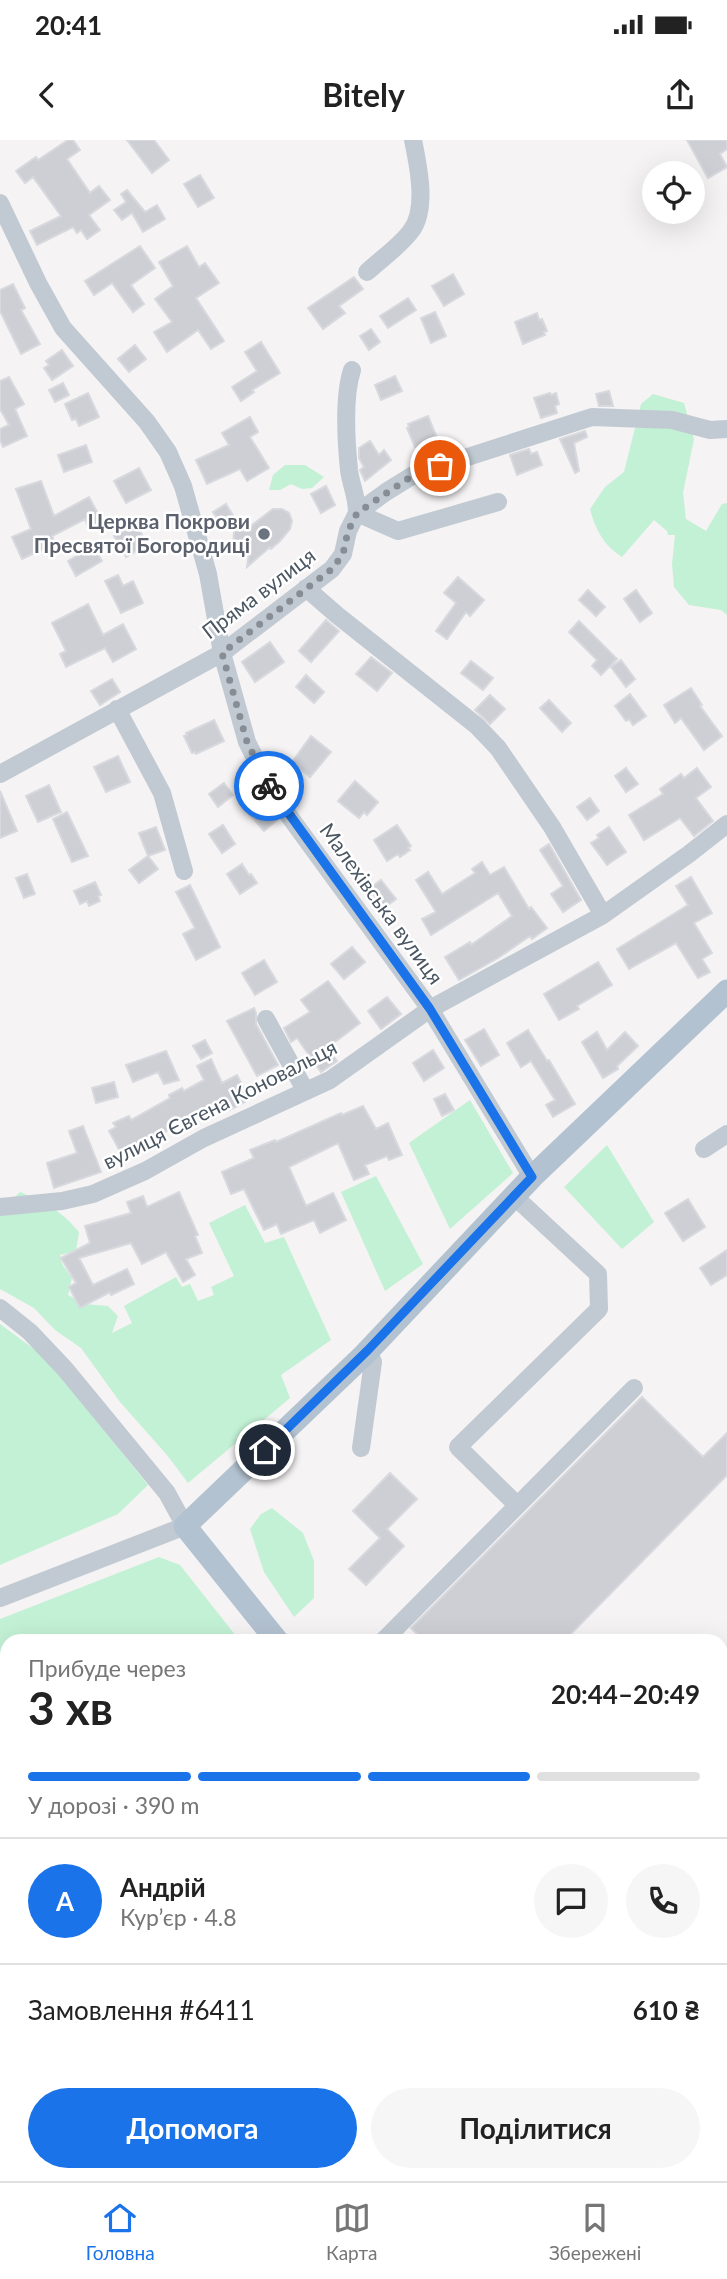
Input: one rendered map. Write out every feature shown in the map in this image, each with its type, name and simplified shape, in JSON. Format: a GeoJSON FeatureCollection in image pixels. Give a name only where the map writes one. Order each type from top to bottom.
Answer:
{"type":"FeatureCollection","features":[{"type":"Feature","properties":{"kind":"main road"},"geometry":{"type":"LineString","coordinates":[[272,1634],[185,1526],[368,1350],[532,1177],[727,991]]}},
{"type":"Feature","properties":{"kind":"street"},"geometry":{"type":"LineString","coordinates":[[367,272],[411,231],[420,215],[413,140]]}},
{"type":"Feature","properties":{"kind":"street","name":"Малехівська вулиця"},"geometry":{"type":"LineString","coordinates":[[0,203],[63,328],[147,422],[168,452],[183,486],[208,574],[222,653],[247,742],[273,794],[430,1009],[532,1177]]}},
{"type":"Feature","properties":{"kind":"street"},"geometry":{"type":"LineString","coordinates":[[352,370],[346,387],[349,472],[357,498],[357,513]]}},
{"type":"Feature","properties":{"kind":"street"},"geometry":{"type":"LineString","coordinates":[[357,513],[415,474],[592,417],[672,420],[710,430],[727,429]]}},
{"type":"Feature","properties":{"kind":"street"},"geometry":{"type":"LineString","coordinates":[[357,513],[398,531],[498,502]]}},
{"type":"Feature","properties":{"kind":"street","name":"Пряма вулиця"},"geometry":{"type":"LineString","coordinates":[[0,774],[222,653],[332,569],[343,554],[348,531],[357,513]]}},
{"type":"Feature","properties":{"kind":"street"},"geometry":{"type":"LineString","coordinates":[[306,587],[337,615],[477,726],[498,748],[552,827],[603,915]]}},
{"type":"Feature","properties":{"kind":"street"},"geometry":{"type":"LineString","coordinates":[[117,709],[162,793],[184,871]]}},
{"type":"Feature","properties":{"kind":"street","name":"вулиця Євгена Коновальця"},"geometry":{"type":"LineString","coordinates":[[0,1207],[62,1201],[93,1194],[145,1171],[204,1138],[330,1080],[430,1009],[603,915],[689,855],[727,824]]}},
{"type":"Feature","properties":{"kind":"street"},"geometry":{"type":"LineString","coordinates":[[266,1019],[305,1090]]}},
{"type":"Feature","properties":{"kind":"street"},"geometry":{"type":"LineString","coordinates":[[704,1149],[727,1134]]}},
{"type":"Feature","properties":{"kind":"street"},"geometry":{"type":"LineString","coordinates":[[514,1196],[598,1274],[599,1309],[458,1447],[517,1505]]}},
{"type":"Feature","properties":{"kind":"street"},"geometry":{"type":"LineString","coordinates":[[0,1308],[30,1332],[73,1379],[167,1493],[185,1526],[0,1598]]}},
{"type":"Feature","properties":{"kind":"street"},"geometry":{"type":"LineString","coordinates":[[361,1448],[373,1362],[368,1350]]}},
{"type":"Feature","properties":{"kind":"street"},"geometry":{"type":"LineString","coordinates":[[390,1634],[634,1388]]}},
{"type":"Feature","properties":{"kind":"green space"},"geometry":{"type":"Polygon","coordinates":[[[653,394],[684,403],[694,439],[683,493],[686,519],[706,531],[722,504],[727,503],[727,615],[721,610],[689,605],[674,587],[672,564],[675,535],[668,535],[654,520],[622,557],[605,542],[592,516],[590,509],[605,487],[624,472],[641,404],[653,394]]]}},
{"type":"Feature","properties":{"kind":"green space"},"geometry":{"type":"Polygon","coordinates":[[[285,465],[305,465],[324,477],[312,488],[302,489],[291,484],[280,490],[269,490],[273,475],[285,465]]]}},
{"type":"Feature","properties":{"kind":"green space"},"geometry":{"type":"Polygon","coordinates":[[[470,1100],[513,1173],[450,1229],[409,1143],[470,1100]]]}},
{"type":"Feature","properties":{"kind":"green space"},"geometry":{"type":"Polygon","coordinates":[[[607,1145],[654,1222],[622,1249],[564,1187],[607,1145]]]}},
{"type":"Feature","properties":{"kind":"green space"},"geometry":{"type":"Polygon","coordinates":[[[376,1176],[423,1264],[385,1291],[341,1192],[376,1176]]]}},
{"type":"Feature","properties":{"kind":"green space"},"geometry":{"type":"Polygon","coordinates":[[[20,1192],[52,1208],[79,1232],[76,1251],[60,1255],[62,1264],[72,1278],[68,1295],[85,1304],[108,1306],[118,1316],[112,1333],[132,1323],[124,1306],[176,1277],[182,1287],[190,1284],[198,1301],[214,1295],[211,1287],[234,1276],[209,1223],[245,1205],[265,1243],[284,1237],[331,1340],[281,1375],[290,1398],[188,1483],[120,1402],[81,1348],[55,1330],[34,1308],[0,1289],[0,1211],[20,1192]]]}},
{"type":"Feature","properties":{"kind":"green space"},"geometry":{"type":"Polygon","coordinates":[[[0,1324],[45,1357],[148,1485],[118,1514],[0,1565],[0,1324]]]}},
{"type":"Feature","properties":{"kind":"green space"},"geometry":{"type":"Polygon","coordinates":[[[272,1508],[303,1533],[314,1561],[314,1598],[294,1617],[264,1572],[250,1529],[261,1514],[272,1508]]]}},
{"type":"Feature","properties":{"kind":"green space"},"geometry":{"type":"Polygon","coordinates":[[[159,1557],[180,1565],[234,1634],[0,1634],[0,1619],[159,1557]]]}},
{"type":"Feature","properties":{"kind":"building"},"geometry":{"type":"Polygon","coordinates":[[[68,140],[73,140],[80,150],[67,159],[90,193],[99,186],[110,200],[89,215],[100,230],[87,239],[81,230],[77,233],[73,227],[37,245],[30,231],[61,216],[33,177],[25,183],[16,171],[68,140]]]}},
{"type":"Feature","properties":{"kind":"building"},"geometry":{"type":"Polygon","coordinates":[[[127,140],[154,140],[169,160],[152,173],[127,140]]]}},
{"type":"Feature","properties":{"kind":"building"},"geometry":{"type":"Polygon","coordinates":[[[687,140],[727,140],[727,149],[720,154],[727,167],[708,178],[705,161],[699,161],[687,140]]]}},
{"type":"Feature","properties":{"kind":"building"},"geometry":{"type":"Polygon","coordinates":[[[200,175],[214,198],[198,207],[184,184],[200,175]]]}},
{"type":"Feature","properties":{"kind":"building"},"geometry":{"type":"Polygon","coordinates":[[[127,190],[145,212],[157,205],[165,219],[143,232],[132,213],[122,220],[114,210],[126,202],[121,194],[127,190]]]}},
{"type":"Feature","properties":{"kind":"building"},"geometry":{"type":"Polygon","coordinates":[[[140,246],[155,268],[131,285],[144,304],[133,312],[112,283],[94,295],[85,281],[140,246]]]}},
{"type":"Feature","properties":{"kind":"building"},"geometry":{"type":"Polygon","coordinates":[[[187,246],[199,267],[205,263],[219,283],[196,298],[224,341],[211,349],[198,330],[167,352],[154,332],[172,322],[155,299],[173,286],[159,262],[187,246]]]}},
{"type":"Feature","properties":{"kind":"building"},"geometry":{"type":"Polygon","coordinates":[[[453,274],[464,294],[444,306],[432,286],[453,274]]]}},
{"type":"Feature","properties":{"kind":"building"},"geometry":{"type":"Polygon","coordinates":[[[354,277],[363,289],[339,306],[345,313],[323,329],[308,308],[354,277]]]}},
{"type":"Feature","properties":{"kind":"building"},"geometry":{"type":"Polygon","coordinates":[[[13,284],[25,308],[21,310],[40,344],[21,354],[0,311],[0,290],[13,284]]]}},
{"type":"Feature","properties":{"kind":"building"},"geometry":{"type":"Polygon","coordinates":[[[408,298],[416,310],[388,328],[380,316],[408,298]]]}},
{"type":"Feature","properties":{"kind":"building"},"geometry":{"type":"Polygon","coordinates":[[[435,312],[446,336],[431,343],[421,318],[435,312]]]}},
{"type":"Feature","properties":{"kind":"building"},"geometry":{"type":"Polygon","coordinates":[[[537,313],[547,331],[544,332],[545,335],[523,344],[515,322],[537,313]]]}},
{"type":"Feature","properties":{"kind":"building"},"geometry":{"type":"Polygon","coordinates":[[[371,329],[380,342],[369,350],[360,336],[371,329]]]}},
{"type":"Feature","properties":{"kind":"building"},"geometry":{"type":"Polygon","coordinates":[[[261,342],[280,373],[252,390],[254,392],[241,401],[232,387],[257,371],[245,352],[261,342]]]}},
{"type":"Feature","properties":{"kind":"building"},"geometry":{"type":"Polygon","coordinates":[[[135,345],[146,359],[129,372],[118,359],[135,345]]]}},
{"type":"Feature","properties":{"kind":"building"},"geometry":{"type":"Polygon","coordinates":[[[62,350],[73,366],[52,380],[44,368],[49,365],[46,361],[62,350]]]}},
{"type":"Feature","properties":{"kind":"building"},"geometry":{"type":"Polygon","coordinates":[[[395,376],[402,391],[381,400],[375,385],[395,376]]]}},
{"type":"Feature","properties":{"kind":"building"},"geometry":{"type":"Polygon","coordinates":[[[9,377],[24,404],[15,409],[27,436],[3,447],[0,429],[9,425],[0,409],[0,381],[9,377]]]}},
{"type":"Feature","properties":{"kind":"building"},"geometry":{"type":"Polygon","coordinates":[[[63,383],[69,395],[55,402],[49,390],[63,383]]]}},
{"type":"Feature","properties":{"kind":"building"},"geometry":{"type":"Polygon","coordinates":[[[609,391],[613,406],[599,406],[596,394],[609,391]]]}},
{"type":"Feature","properties":{"kind":"building"},"geometry":{"type":"Polygon","coordinates":[[[88,393],[99,417],[79,426],[76,419],[72,420],[65,404],[88,393]]]}},
{"type":"Feature","properties":{"kind":"building"},"geometry":{"type":"Polygon","coordinates":[[[556,393],[559,404],[555,406],[557,413],[541,418],[534,398],[556,393]]]}},
{"type":"Feature","properties":{"kind":"building"},"geometry":{"type":"Polygon","coordinates":[[[428,416],[437,438],[415,447],[407,428],[408,424],[428,416]]]}},
{"type":"Feature","properties":{"kind":"building"},"geometry":{"type":"Polygon","coordinates":[[[250,417],[258,432],[250,437],[269,468],[247,481],[240,469],[207,484],[196,460],[229,445],[222,433],[250,417]]]}},
{"type":"Feature","properties":{"kind":"building"},"geometry":{"type":"Polygon","coordinates":[[[585,431],[587,437],[574,443],[579,471],[575,473],[560,439],[585,431]]]}},
{"type":"Feature","properties":{"kind":"building"},"geometry":{"type":"Polygon","coordinates":[[[370,441],[379,455],[384,450],[391,460],[365,481],[360,470],[364,467],[359,458],[359,448],[370,441]]]}},
{"type":"Feature","properties":{"kind":"building"},"geometry":{"type":"Polygon","coordinates":[[[86,445],[92,462],[64,472],[58,455],[86,445]]]}},
{"type":"Feature","properties":{"kind":"building"},"geometry":{"type":"Polygon","coordinates":[[[529,449],[531,454],[537,452],[542,465],[517,475],[510,455],[529,449]]]}},
{"type":"Feature","properties":{"kind":"building"},"geometry":{"type":"Polygon","coordinates":[[[139,468],[151,490],[126,503],[114,481],[139,468]]]}},
{"type":"Feature","properties":{"kind":"building"},"geometry":{"type":"Polygon","coordinates":[[[41,481],[54,516],[89,497],[102,521],[89,528],[85,519],[52,536],[55,544],[22,559],[12,537],[31,529],[16,489],[41,481]]]}},
{"type":"Feature","properties":{"kind":"building"},"geometry":{"type":"Polygon","coordinates":[[[326,486],[335,505],[321,513],[311,494],[326,486]]]}},
{"type":"Feature","properties":{"kind":"building"},"geometry":{"type":"Polygon","coordinates":[[[226,504],[234,517],[222,525],[213,512],[226,504]]]}},
{"type":"Feature","properties":{"kind":"building","name":"Церква Покрови Пресвятої Богородиці"},"geometry":{"type":"Polygon","coordinates":[[[273,509],[282,509],[289,513],[292,521],[290,529],[271,549],[270,547],[247,567],[249,554],[241,546],[233,546],[235,519],[244,531],[273,509]]]}},
{"type":"Feature","properties":{"kind":"building"},"geometry":{"type":"Polygon","coordinates":[[[136,524],[148,545],[126,557],[114,536],[136,524]]]}},
{"type":"Feature","properties":{"kind":"building"},"geometry":{"type":"Polygon","coordinates":[[[93,546],[102,561],[76,576],[68,561],[93,546]]]}},
{"type":"Feature","properties":{"kind":"building"},"geometry":{"type":"Polygon","coordinates":[[[118,575],[123,586],[133,581],[143,603],[121,613],[105,581],[118,575]]]}},
{"type":"Feature","properties":{"kind":"building"},"geometry":{"type":"Polygon","coordinates":[[[458,577],[484,600],[470,616],[466,612],[447,639],[436,631],[456,603],[444,593],[458,577]]]}},
{"type":"Feature","properties":{"kind":"building"},"geometry":{"type":"Polygon","coordinates":[[[588,590],[605,607],[596,616],[579,600],[588,590]]]}},
{"type":"Feature","properties":{"kind":"building"},"geometry":{"type":"Polygon","coordinates":[[[636,590],[652,613],[640,622],[624,599],[636,590]]]}},
{"type":"Feature","properties":{"kind":"building"},"geometry":{"type":"Polygon","coordinates":[[[88,604],[103,635],[123,624],[136,649],[113,662],[105,648],[66,667],[60,654],[66,651],[52,623],[88,604]]]}},
{"type":"Feature","properties":{"kind":"building"},"geometry":{"type":"Polygon","coordinates":[[[326,620],[339,631],[311,662],[299,651],[326,620]]]}},
{"type":"Feature","properties":{"kind":"building"},"geometry":{"type":"Polygon","coordinates":[[[579,621],[617,659],[601,675],[592,666],[597,660],[569,632],[579,621]]]}},
{"type":"Feature","properties":{"kind":"building"},"geometry":{"type":"Polygon","coordinates":[[[270,642],[284,662],[255,682],[242,662],[270,642]]]}},
{"type":"Feature","properties":{"kind":"building"},"geometry":{"type":"Polygon","coordinates":[[[371,657],[392,673],[377,691],[356,674],[371,657]]]}},
{"type":"Feature","properties":{"kind":"building"},"geometry":{"type":"Polygon","coordinates":[[[621,660],[635,679],[626,687],[611,667],[621,660]]]}},
{"type":"Feature","properties":{"kind":"building"},"geometry":{"type":"Polygon","coordinates":[[[471,661],[493,678],[483,690],[461,673],[471,661]]]}},
{"type":"Feature","properties":{"kind":"building"},"geometry":{"type":"Polygon","coordinates":[[[306,675],[324,692],[314,703],[296,687],[306,675]]]}},
{"type":"Feature","properties":{"kind":"building"},"geometry":{"type":"Polygon","coordinates":[[[112,679],[120,692],[100,705],[91,691],[112,679]]]}},
{"type":"Feature","properties":{"kind":"building"},"geometry":{"type":"Polygon","coordinates":[[[691,688],[702,705],[700,706],[722,736],[704,750],[681,718],[675,723],[664,705],[691,688]]]}},
{"type":"Feature","properties":{"kind":"building"},"geometry":{"type":"Polygon","coordinates":[[[630,694],[646,716],[633,725],[629,719],[626,721],[615,706],[630,694]]]}},
{"type":"Feature","properties":{"kind":"building"},"geometry":{"type":"Polygon","coordinates":[[[490,695],[505,709],[490,724],[475,710],[490,695]]]}},
{"type":"Feature","properties":{"kind":"building"},"geometry":{"type":"Polygon","coordinates":[[[549,700],[571,723],[562,732],[540,708],[549,700]]]}},
{"type":"Feature","properties":{"kind":"building"},"geometry":{"type":"Polygon","coordinates":[[[214,720],[224,741],[196,754],[192,753],[184,736],[186,733],[214,720]]]}},
{"type":"Feature","properties":{"kind":"building"},"geometry":{"type":"Polygon","coordinates":[[[311,736],[331,752],[310,777],[292,762],[311,736]]]}},
{"type":"Feature","properties":{"kind":"building"},"geometry":{"type":"Polygon","coordinates":[[[118,756],[130,782],[106,792],[94,767],[118,756]]]}},
{"type":"Feature","properties":{"kind":"building"},"geometry":{"type":"Polygon","coordinates":[[[626,768],[638,784],[626,792],[615,776],[626,768]]]}},
{"type":"Feature","properties":{"kind":"building"},"geometry":{"type":"Polygon","coordinates":[[[697,768],[711,787],[696,798],[713,821],[694,836],[680,818],[644,840],[629,815],[663,794],[660,789],[681,774],[684,778],[697,768]]]}},
{"type":"Feature","properties":{"kind":"building"},"geometry":{"type":"Polygon","coordinates":[[[355,781],[378,802],[367,815],[364,812],[359,818],[338,801],[355,781]]]}},
{"type":"Feature","properties":{"kind":"building"},"geometry":{"type":"Polygon","coordinates":[[[224,783],[233,795],[218,807],[209,794],[224,783]]]}},
{"type":"Feature","properties":{"kind":"building"},"geometry":{"type":"Polygon","coordinates":[[[49,785],[61,812],[38,822],[26,796],[49,785]]]}},
{"type":"Feature","properties":{"kind":"building"},"geometry":{"type":"Polygon","coordinates":[[[256,788],[278,819],[264,831],[239,802],[256,788]]]}},
{"type":"Feature","properties":{"kind":"building"},"geometry":{"type":"Polygon","coordinates":[[[0,791],[17,831],[0,838],[0,791]]]}},
{"type":"Feature","properties":{"kind":"building"},"geometry":{"type":"Polygon","coordinates":[[[590,798],[599,811],[587,820],[577,807],[590,798]]]}},
{"type":"Feature","properties":{"kind":"building"},"geometry":{"type":"Polygon","coordinates":[[[67,812],[88,856],[72,862],[53,819],[67,812]]]}},
{"type":"Feature","properties":{"kind":"building"},"geometry":{"type":"Polygon","coordinates":[[[223,825],[235,844],[222,853],[209,834],[223,825]]]}},
{"type":"Feature","properties":{"kind":"building"},"geometry":{"type":"Polygon","coordinates":[[[397,825],[411,846],[408,848],[410,850],[387,861],[374,840],[397,825]]]}},
{"type":"Feature","properties":{"kind":"building"},"geometry":{"type":"Polygon","coordinates":[[[156,827],[165,850],[148,856],[139,833],[156,827]]]}},
{"type":"Feature","properties":{"kind":"building"},"geometry":{"type":"Polygon","coordinates":[[[609,827],[626,852],[607,865],[591,843],[609,827]]]}},
{"type":"Feature","properties":{"kind":"building"},"geometry":{"type":"Polygon","coordinates":[[[549,844],[581,900],[563,912],[551,894],[563,886],[540,850],[549,844]]]}},
{"type":"Feature","properties":{"kind":"building"},"geometry":{"type":"Polygon","coordinates":[[[148,856],[158,869],[139,883],[129,870],[148,856]]]}},
{"type":"Feature","properties":{"kind":"building"},"geometry":{"type":"Polygon","coordinates":[[[482,862],[490,875],[504,867],[529,909],[531,907],[547,928],[459,980],[445,957],[470,942],[471,945],[512,916],[498,893],[431,935],[422,919],[436,912],[416,880],[428,872],[442,894],[475,873],[472,869],[482,862]]]}},
{"type":"Feature","properties":{"kind":"building"},"geometry":{"type":"Polygon","coordinates":[[[242,864],[257,883],[240,894],[227,874],[242,864]]]}},
{"type":"Feature","properties":{"kind":"building"},"geometry":{"type":"Polygon","coordinates":[[[27,874],[35,894],[24,898],[16,878],[27,874]]]}},
{"type":"Feature","properties":{"kind":"building"},"geometry":{"type":"Polygon","coordinates":[[[691,877],[712,913],[694,923],[712,953],[702,959],[710,972],[698,978],[676,943],[629,969],[617,949],[688,905],[676,886],[691,877]]]}},
{"type":"Feature","properties":{"kind":"building"},"geometry":{"type":"Polygon","coordinates":[[[381,880],[396,899],[384,908],[369,889],[381,880]]]}},
{"type":"Feature","properties":{"kind":"building"},"geometry":{"type":"Polygon","coordinates":[[[95,882],[101,895],[98,896],[100,901],[89,906],[87,901],[80,904],[74,891],[95,882]]]}},
{"type":"Feature","properties":{"kind":"building"},"geometry":{"type":"Polygon","coordinates":[[[190,885],[220,947],[196,960],[183,934],[195,928],[176,892],[190,885]]]}},
{"type":"Feature","properties":{"kind":"building"},"geometry":{"type":"Polygon","coordinates":[[[352,947],[365,962],[344,979],[331,964],[352,947]]]}},
{"type":"Feature","properties":{"kind":"building"},"geometry":{"type":"Polygon","coordinates":[[[264,960],[277,982],[255,995],[242,973],[264,960]]]}},
{"type":"Feature","properties":{"kind":"building"},"geometry":{"type":"Polygon","coordinates":[[[598,962],[612,985],[559,1020],[544,994],[598,962]]]}},
{"type":"Feature","properties":{"kind":"building"},"geometry":{"type":"Polygon","coordinates":[[[328,981],[360,1023],[327,1048],[337,1061],[321,1072],[297,1038],[291,1042],[284,1028],[310,1012],[301,1000],[328,981]]]}},
{"type":"Feature","properties":{"kind":"building"},"geometry":{"type":"Polygon","coordinates":[[[387,997],[401,1014],[381,1029],[368,1011],[387,997]]]}},
{"type":"Feature","properties":{"kind":"building"},"geometry":{"type":"Polygon","coordinates":[[[254,1008],[256,1024],[278,1065],[257,1076],[227,1021],[254,1008]]]}},
{"type":"Feature","properties":{"kind":"building"},"geometry":{"type":"Polygon","coordinates":[[[484,1029],[499,1055],[481,1066],[465,1040],[484,1029]]]}},
{"type":"Feature","properties":{"kind":"building"},"geometry":{"type":"Polygon","coordinates":[[[528,1030],[575,1104],[553,1117],[546,1105],[555,1100],[531,1061],[521,1067],[507,1043],[528,1030]]]}},
{"type":"Feature","properties":{"kind":"building"},"geometry":{"type":"Polygon","coordinates":[[[597,1032],[607,1050],[625,1032],[638,1046],[617,1066],[618,1069],[603,1078],[582,1042],[597,1032]]]}},
{"type":"Feature","properties":{"kind":"building"},"geometry":{"type":"Polygon","coordinates":[[[205,1040],[212,1053],[201,1059],[193,1046],[205,1040]]]}},
{"type":"Feature","properties":{"kind":"building"},"geometry":{"type":"Polygon","coordinates":[[[433,1050],[444,1068],[424,1081],[413,1063],[433,1050]]]}},
{"type":"Feature","properties":{"kind":"building"},"geometry":{"type":"Polygon","coordinates":[[[166,1051],[179,1080],[164,1084],[158,1072],[133,1082],[126,1065],[166,1051]]]}},
{"type":"Feature","properties":{"kind":"building"},"geometry":{"type":"Polygon","coordinates":[[[211,1059],[222,1083],[237,1075],[250,1099],[230,1110],[224,1100],[122,1155],[109,1131],[116,1127],[113,1123],[129,1116],[131,1120],[170,1098],[169,1095],[182,1088],[184,1091],[204,1080],[197,1066],[211,1059]]]}},
{"type":"Feature","properties":{"kind":"building"},"geometry":{"type":"Polygon","coordinates":[[[114,1082],[118,1097],[96,1103],[92,1088],[114,1082]]]}},
{"type":"Feature","properties":{"kind":"building"},"geometry":{"type":"Polygon","coordinates":[[[445,1094],[454,1110],[442,1116],[434,1099],[445,1094]]]}},
{"type":"Feature","properties":{"kind":"building"},"geometry":{"type":"Polygon","coordinates":[[[363,1106],[376,1129],[388,1123],[402,1155],[389,1160],[387,1156],[365,1165],[369,1174],[354,1180],[338,1143],[289,1167],[306,1206],[333,1193],[346,1220],[320,1233],[314,1220],[281,1234],[277,1224],[264,1230],[244,1189],[231,1194],[222,1172],[254,1158],[250,1150],[363,1106]]]}},
{"type":"Feature","properties":{"kind":"building"},"geometry":{"type":"Polygon","coordinates":[[[83,1126],[101,1172],[54,1188],[47,1163],[77,1153],[69,1131],[83,1126]]]}},
{"type":"Feature","properties":{"kind":"building"},"geometry":{"type":"Polygon","coordinates":[[[179,1192],[198,1235],[195,1236],[202,1253],[186,1259],[195,1275],[183,1282],[166,1252],[142,1264],[131,1243],[79,1258],[93,1285],[127,1269],[134,1284],[111,1295],[110,1292],[80,1308],[69,1287],[76,1283],[61,1258],[90,1243],[85,1226],[131,1213],[127,1202],[143,1196],[147,1207],[179,1192]]]}},
{"type":"Feature","properties":{"kind":"building"},"geometry":{"type":"Polygon","coordinates":[[[688,1199],[705,1227],[683,1241],[665,1213],[688,1199]]]}},
{"type":"Feature","properties":{"kind":"building"},"geometry":{"type":"Polygon","coordinates":[[[727,1250],[727,1275],[711,1285],[700,1268],[727,1250]]]}},
{"type":"Feature","properties":{"kind":"building"},"geometry":{"type":"Polygon","coordinates":[[[642,1397],[703,1457],[727,1433],[727,1475],[571,1634],[417,1634],[411,1628],[642,1397]]]}},
{"type":"Feature","properties":{"kind":"building"},"geometry":{"type":"Polygon","coordinates":[[[390,1473],[417,1499],[387,1529],[404,1546],[366,1585],[349,1569],[380,1538],[353,1511],[390,1473]]]}},
{"type":"Feature","properties":{"kind":"way so far"},"geometry":{"type":"LineString","coordinates":[[269,786],[247,742],[222,653],[332,569],[343,554],[348,531],[357,513],[415,474],[440,466]]}},
{"type":"Feature","properties":{"kind":"place","name":"Церква Покрови Пресвятої Богородиці"},"geometry":{"type":"Point","coordinates":[264,534]}},
{"type":"Feature","properties":{"kind":"route"},"geometry":{"type":"LineString","coordinates":[[265,1450],[368,1350],[532,1177],[430,1009],[269,786]]}}]}
